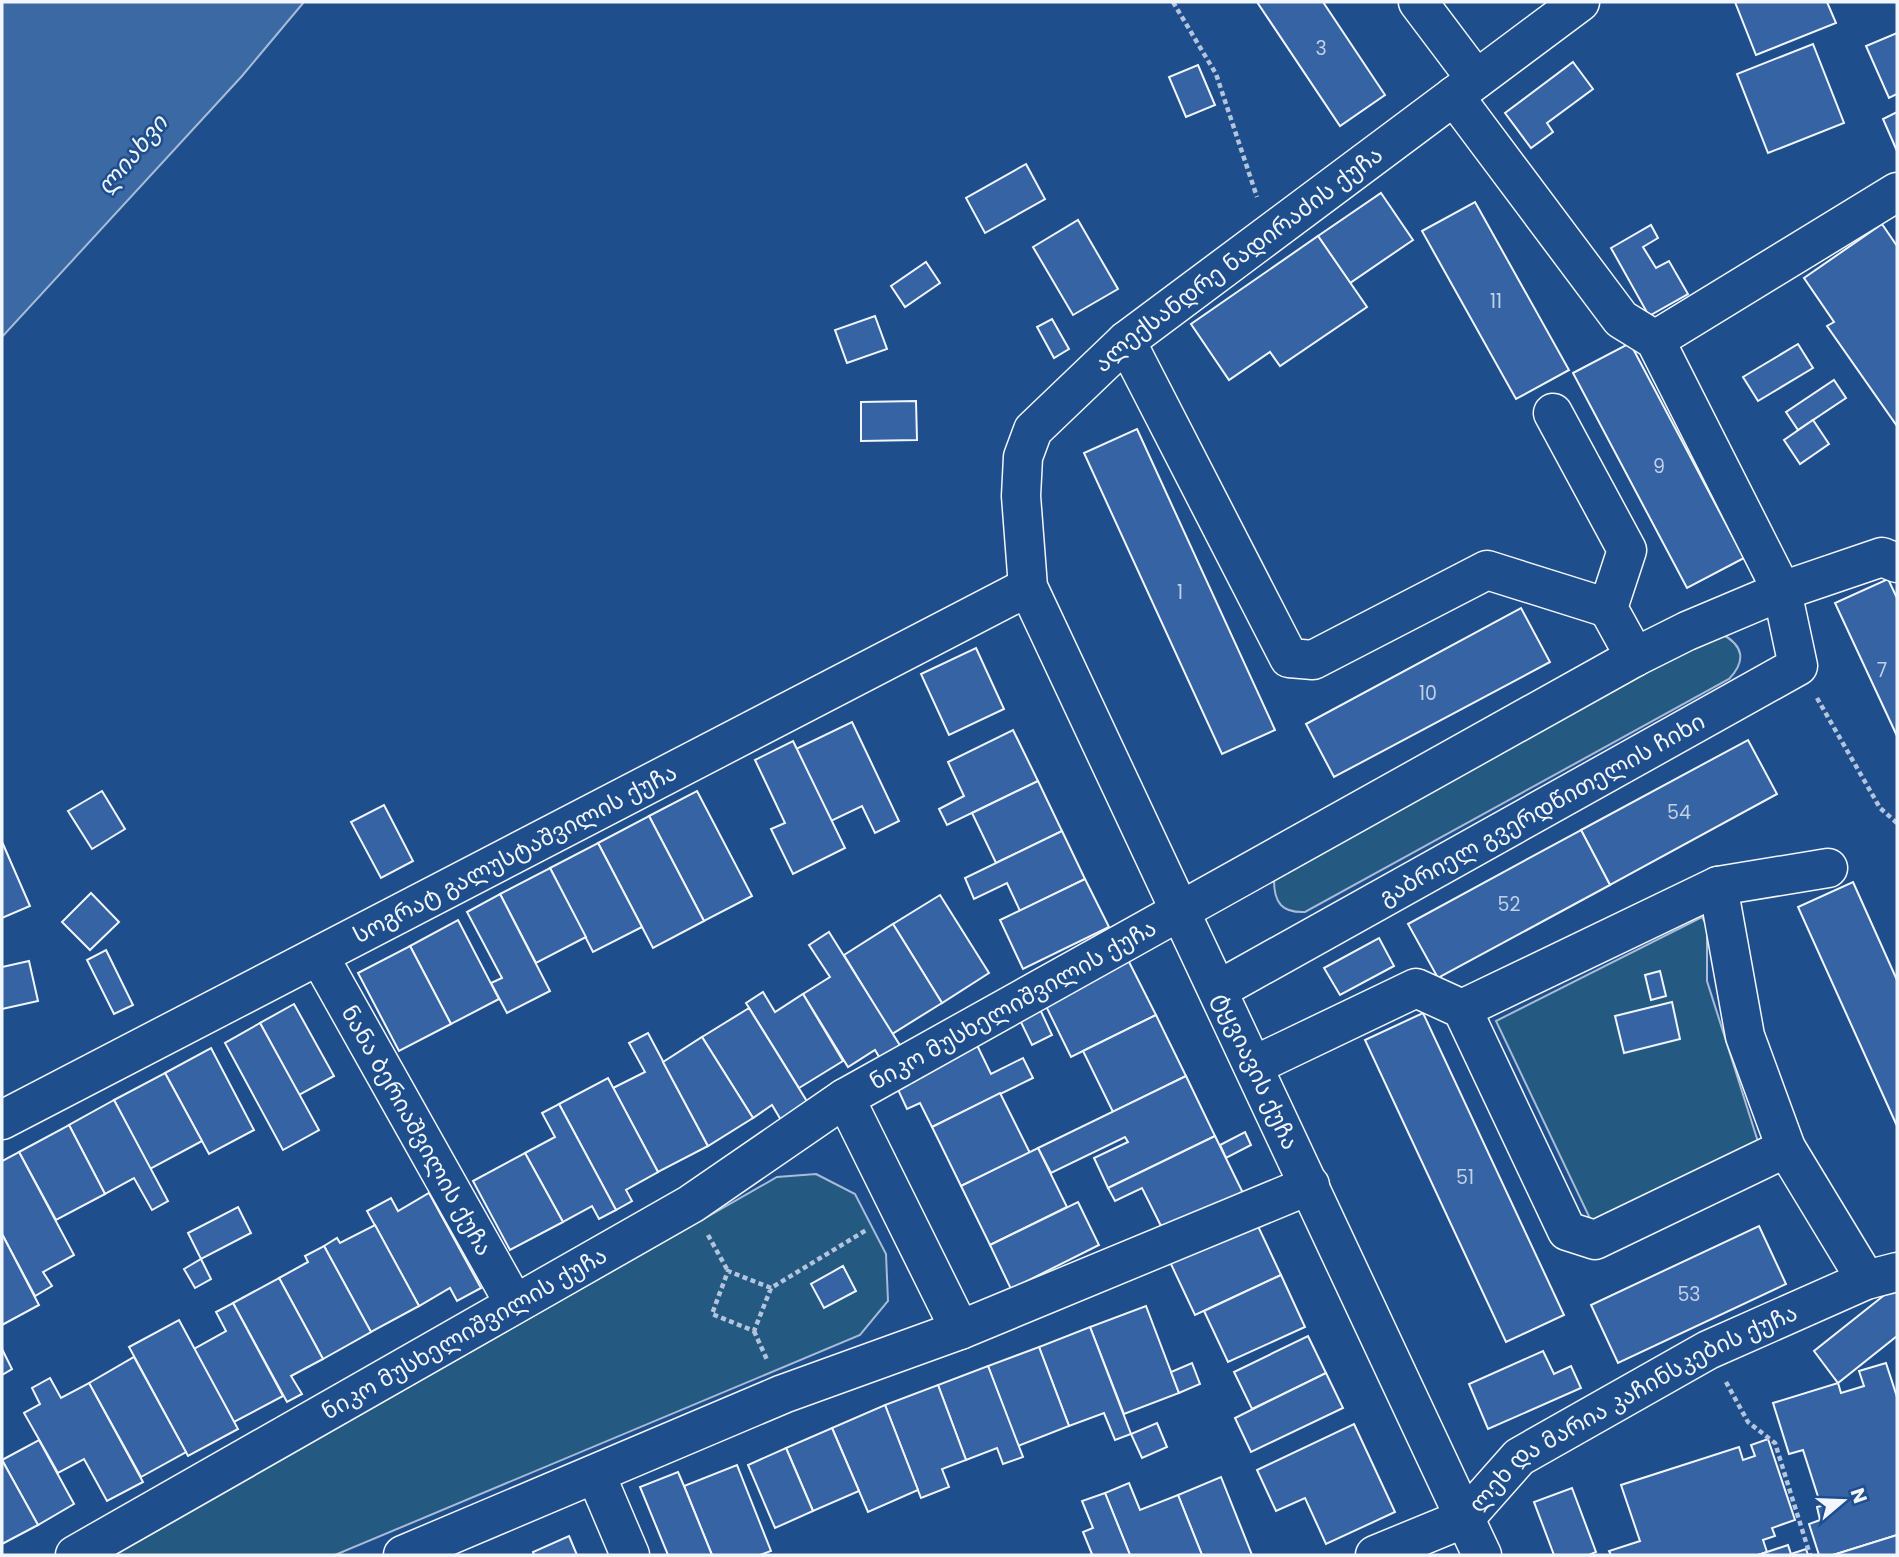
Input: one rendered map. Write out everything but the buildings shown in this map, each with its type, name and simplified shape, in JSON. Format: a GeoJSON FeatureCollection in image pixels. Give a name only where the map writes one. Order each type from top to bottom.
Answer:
{"type":"FeatureCollection","features":[{"type":"Feature","properties":{"kind":"street"},"geometry":{"type":"LineString","coordinates":[[1418,2],[1465,88],[1621,319],[1655,340],[1782,591],[1798,666]]}},
{"type":"Feature","properties":{"kind":"street","name":"ალექსანდრე ნადირაძის ქუჩა"},"geometry":{"type":"LineString","coordinates":[[1028,587],[1021,496],[1023,457],[1032,430],[1126,341],[1465,88],[1558,8]]}},
{"type":"Feature","properties":{"kind":"street"},"geometry":{"type":"LineString","coordinates":[[1655,340],[1897,192]]}},
{"type":"Feature","properties":{"kind":"street"},"geometry":{"type":"LineString","coordinates":[[1126,341],[1289,658],[1313,660],[1488,570],[1608,608],[1635,657]]}},
{"type":"Feature","properties":{"kind":"street"},"geometry":{"type":"LineString","coordinates":[[1553,413],[1627,550],[1608,608]]}},
{"type":"Feature","properties":{"kind":"street"},"geometry":{"type":"LineString","coordinates":[[1180,909],[1635,657],[1687,631],[1782,591],[1882,557],[1897,563]]}},
{"type":"Feature","properties":{"kind":"street","name":"ტყვიავის ქუჩა"},"geometry":{"type":"LineString","coordinates":[[1028,587],[1482,1555]]}},
{"type":"Feature","properties":{"kind":"street","name":"სოგრატ გალუსტაშვილის ქუჩა"},"geometry":{"type":"LineString","coordinates":[[2,1120],[1028,587]]}},
{"type":"Feature","properties":{"kind":"street","name":"გაბრიელ გვერდწითელის ჩიხი"},"geometry":{"type":"LineString","coordinates":[[1217,990],[1798,666]]}},
{"type":"Feature","properties":{"kind":"street"},"geometry":{"type":"LineString","coordinates":[[1462,1009],[1718,886],[1828,868]]}},
{"type":"Feature","properties":{"kind":"street"},"geometry":{"type":"LineString","coordinates":[[1718,886],[1745,1036],[1786,1148],[1882,1276]]}},
{"type":"Feature","properties":{"kind":"street","name":"ნიკო მუსხელიშვილის ქუჩა"},"geometry":{"type":"LineString","coordinates":[[75,1555],[691,1203],[845,1098],[1180,909]]}},
{"type":"Feature","properties":{"kind":"street","name":"ნანა ბერიაშვილის ქუჩა"},"geometry":{"type":"LineString","coordinates":[[319,956],[514,1303]]}},
{"type":"Feature","properties":{"kind":"street"},"geometry":{"type":"LineString","coordinates":[[1254,1066],[1416,988],[1462,1009],[1567,1231],[1595,1240],[1786,1148]]}},
{"type":"Feature","properties":{"kind":"street","name":"ნიკო მუსხელიშვილის ქუჩა"},"geometry":{"type":"LineString","coordinates":[[845,1098],[960,1330]]}},
{"type":"Feature","properties":{"kind":"street"},"geometry":{"type":"LineString","coordinates":[[403,1555],[783,1394],[960,1330],[1310,1185]]}},
{"type":"Feature","properties":{"kind":"street","name":"ლეხ და მარია კაჩინსკების ქუჩა"},"geometry":{"type":"LineString","coordinates":[[1375,1555],[1465,1518],[1519,1457],[1708,1350],[1882,1276]]}},
{"type":"Feature","properties":{"kind":"street"},"geometry":{"type":"LineString","coordinates":[[596,1475],[630,1555]]}},
{"type":"Feature","properties":{"kind":"path"},"geometry":{"type":"LineString","coordinates":[[1173,2],[1216,74],[1269,234]]}},
{"type":"Feature","properties":{"kind":"path"},"geometry":{"type":"LineString","coordinates":[[1798,666],[1880,808],[1897,823]]}},
{"type":"Feature","properties":{"kind":"path"},"geometry":{"type":"LineString","coordinates":[[771,1288],[728,1271],[712,1314],[754,1331],[771,1288],[901,1209]]}},
{"type":"Feature","properties":{"kind":"path"},"geometry":{"type":"LineString","coordinates":[[1708,1350],[1748,1422],[1775,1443],[1810,1555]]}},
{"type":"Feature","properties":{"kind":"shaded area"},"geometry":{"type":"Polygon","coordinates":[[[1722,634],[1735,644],[1740,654],[1738,666],[1729,679],[1305,912],[1290,911],[1281,905],[1276,895],[1274,880],[1708,635],[1722,634]]]}},
{"type":"Feature","properties":{"kind":"shaded area"},"geometry":{"type":"Polygon","coordinates":[[[1702,917],[1707,926],[1707,981],[1759,1145],[1594,1227],[1496,1021],[1702,917]]]}},
{"type":"Feature","properties":{"kind":"shaded area"},"geometry":{"type":"Polygon","coordinates":[[[816,1174],[855,1194],[886,1254],[888,1301],[860,1335],[335,1555],[115,1555],[777,1177],[816,1174]]]}},
{"type":"Feature","properties":{"kind":"water","name":"ლიახვი"},"geometry":{"type":"Polygon","coordinates":[[[2,2],[304,2],[242,76],[2,337],[2,2]]]}}]}
